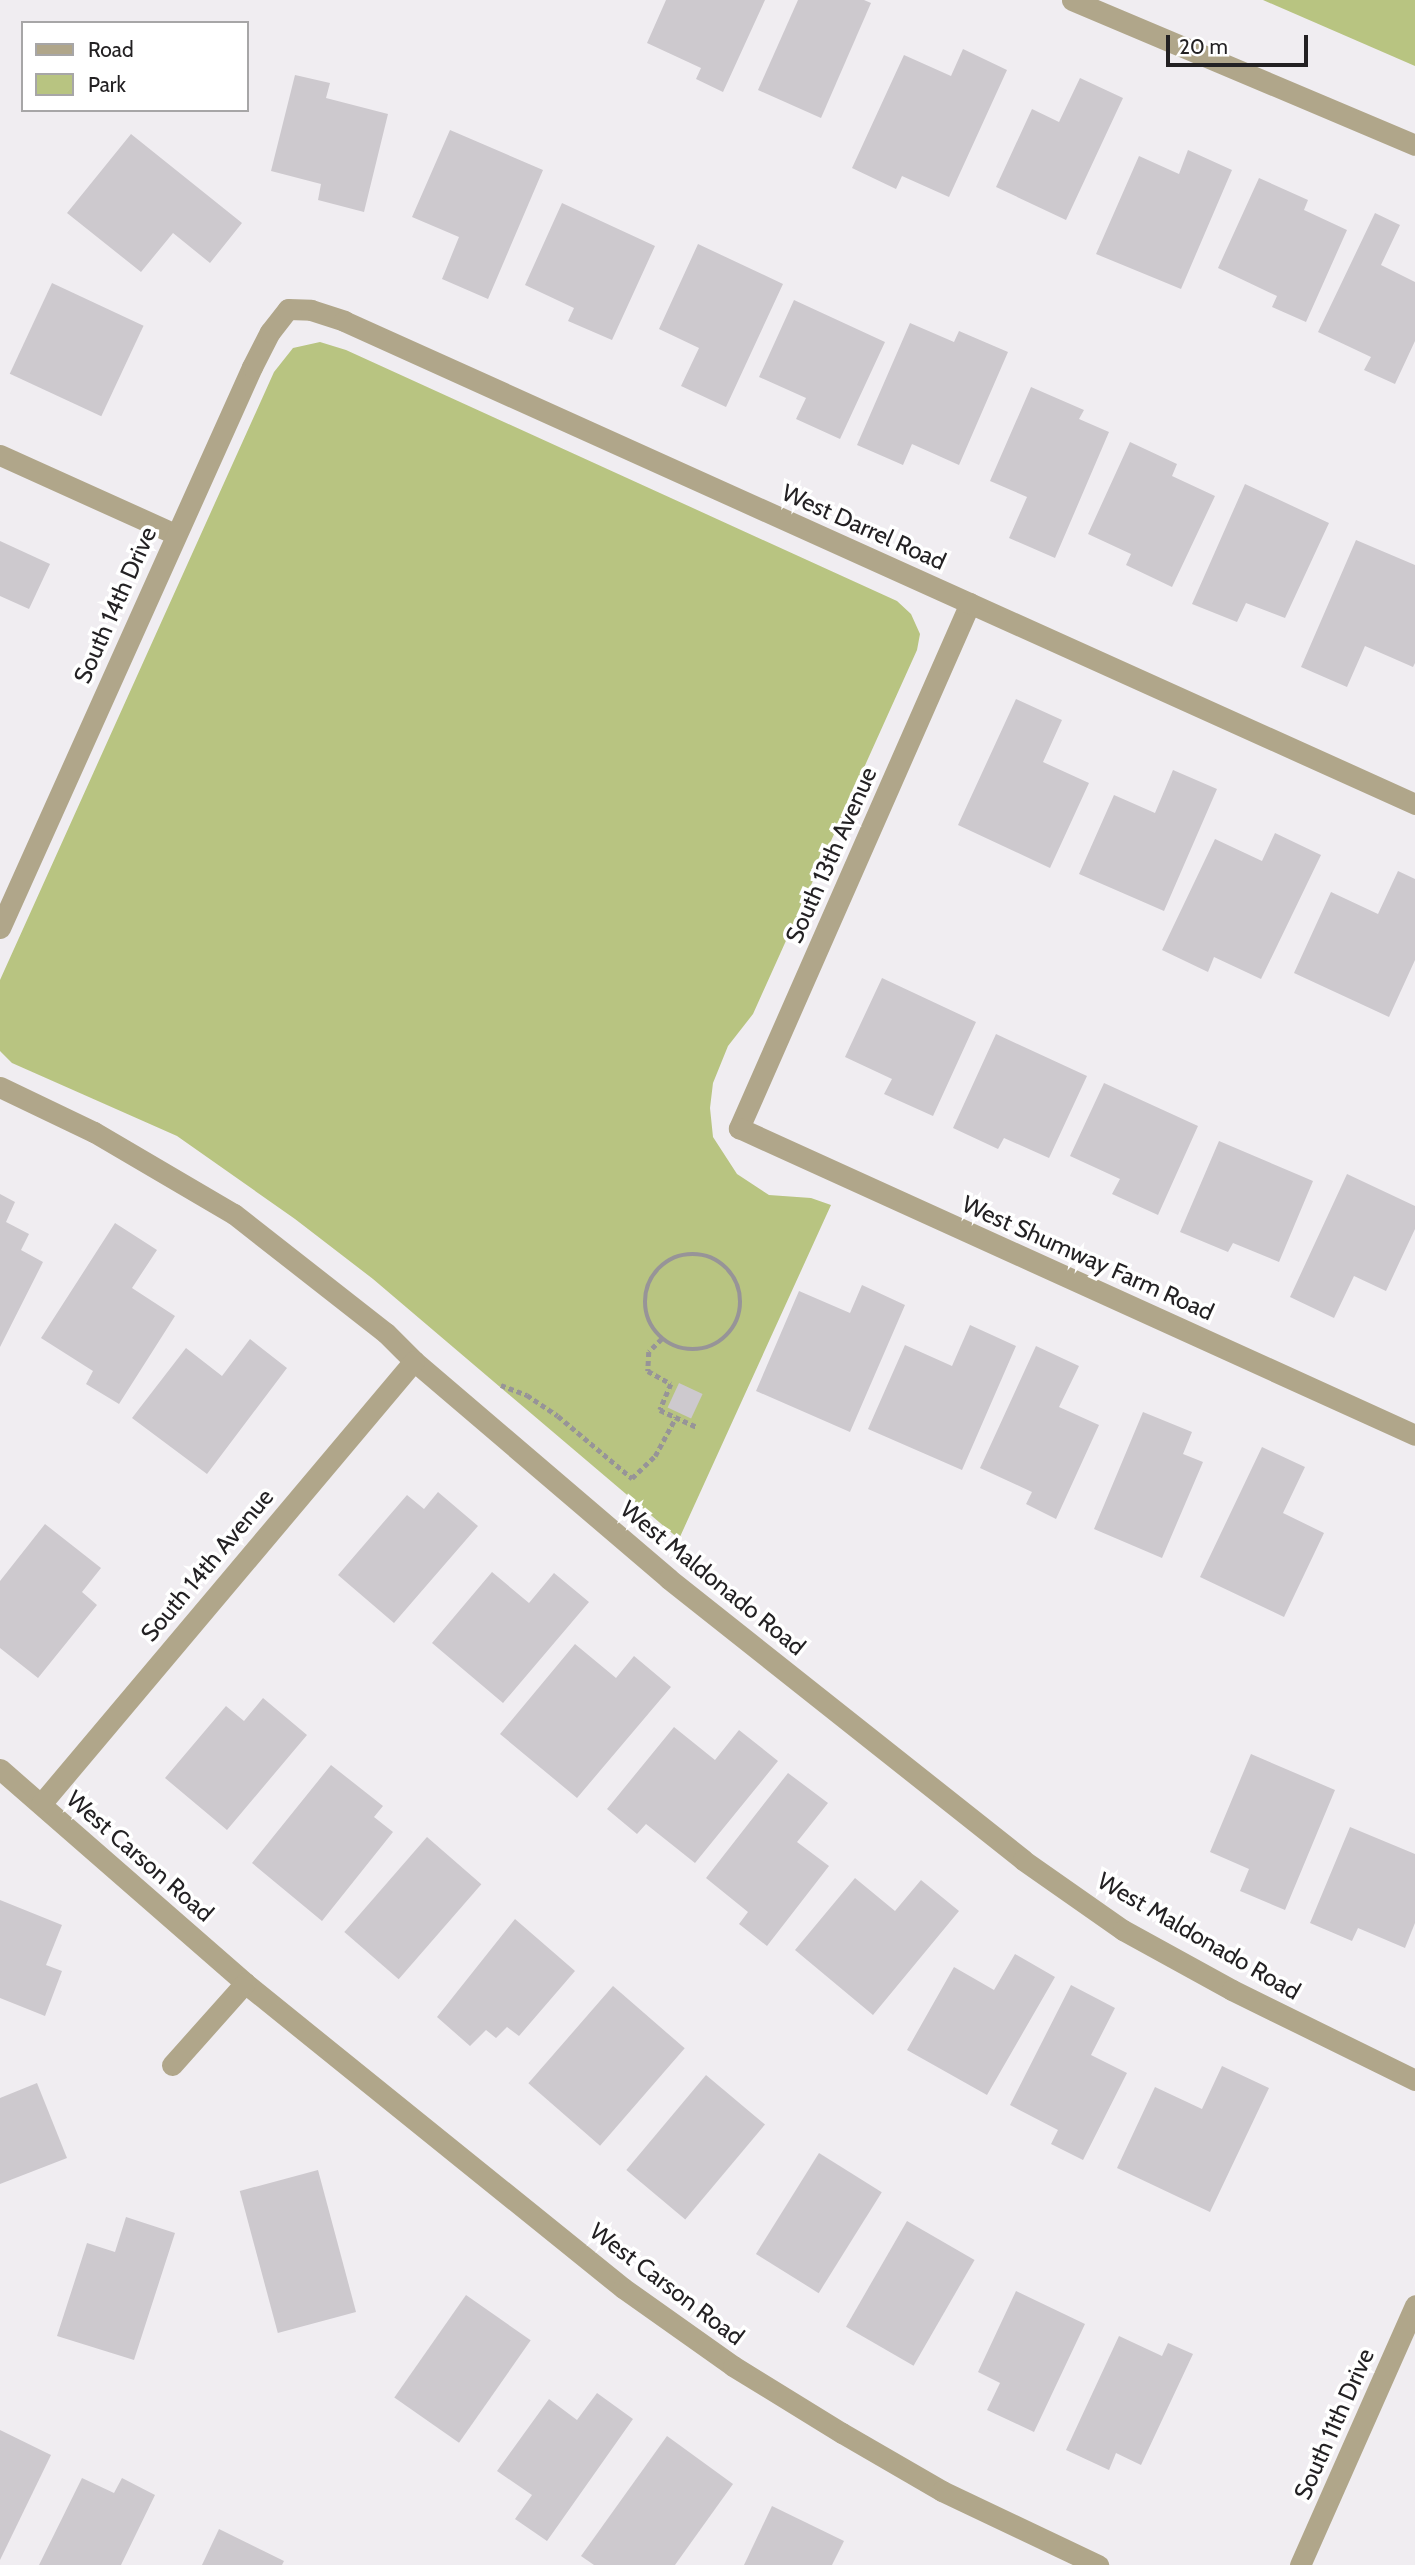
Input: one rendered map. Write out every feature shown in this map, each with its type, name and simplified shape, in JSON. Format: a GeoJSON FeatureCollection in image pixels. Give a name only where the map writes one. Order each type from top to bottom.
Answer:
{"type":"FeatureCollection","features":[{"type":"Feature","properties":{"kind":"street"},"geometry":{"type":"LineString","coordinates":[[1072,0],[1415,145]]}},
{"type":"Feature","properties":{"kind":"street","name":"South 14th Drive"},"geometry":{"type":"LineString","coordinates":[[0,928],[252,367],[270,332],[288,309]]}},
{"type":"Feature","properties":{"kind":"street","name":"West Darrel Road"},"geometry":{"type":"LineString","coordinates":[[288,309],[311,310],[344,321],[1415,804]]}},
{"type":"Feature","properties":{"kind":"street"},"geometry":{"type":"LineString","coordinates":[[0,455],[176,534]]}},
{"type":"Feature","properties":{"kind":"street","name":"South 13th Avenue"},"geometry":{"type":"LineString","coordinates":[[740,1128],[970,603]]}},
{"type":"Feature","properties":{"kind":"street","name":"West Maldonado Road"},"geometry":{"type":"LineString","coordinates":[[0,1087],[94,1132],[234,1214],[386,1333],[414,1361],[669,1579],[1023,1860],[1123,1930],[1233,1990],[1415,2080]]}},
{"type":"Feature","properties":{"kind":"street","name":"West Shumway Farm Road"},"geometry":{"type":"LineString","coordinates":[[740,1128],[1415,1436]]}},
{"type":"Feature","properties":{"kind":"street","name":"South 14th Avenue"},"geometry":{"type":"LineString","coordinates":[[41,1804],[414,1361]]}},
{"type":"Feature","properties":{"kind":"street","name":"West Carson Road"},"geometry":{"type":"LineString","coordinates":[[0,1769],[245,1983],[623,2288],[733,2366],[942,2491],[1098,2565]]}},
{"type":"Feature","properties":{"kind":"street"},"geometry":{"type":"LineString","coordinates":[[172,2065],[245,1983]]}},
{"type":"Feature","properties":{"kind":"street","name":"South 11th Drive"},"geometry":{"type":"LineString","coordinates":[[1300,2565],[1415,2305]]}},
{"type":"Feature","properties":{"kind":"path"},"geometry":{"type":"LineString","coordinates":[[684,1254],[706,1255],[725,1266],[738,1283],[742,1304],[737,1325],[722,1342],[702,1350],[681,1349],[662,1339],[649,1321],[645,1300],[650,1279],[664,1263],[684,1254]]}},
{"type":"Feature","properties":{"kind":"path"},"geometry":{"type":"LineString","coordinates":[[662,1339],[649,1352],[648,1371],[671,1384],[660,1410],[697,1427]]}},
{"type":"Feature","properties":{"kind":"path"},"geometry":{"type":"LineString","coordinates":[[492,1377],[502,1386],[527,1395],[558,1416],[632,1478],[655,1456],[676,1417]]}},
{"type":"Feature","properties":{"kind":"green space"},"geometry":{"type":"Polygon","coordinates":[[[1263,0],[1415,0],[1415,66],[1263,0]]]}},
{"type":"Feature","properties":{"kind":"green space"},"geometry":{"type":"Polygon","coordinates":[[[320,342],[346,350],[897,601],[911,614],[920,634],[917,650],[753,1014],[728,1046],[713,1083],[710,1108],[713,1137],[737,1174],[769,1195],[811,1198],[831,1205],[679,1539],[373,1279],[295,1219],[177,1136],[12,1063],[0,1051],[0,980],[274,372],[293,348],[320,342]]]}},
{"type":"Feature","properties":{"kind":"building"},"geometry":{"type":"Polygon","coordinates":[[[666,0],[765,0],[723,92],[696,79],[701,68],[647,43],[666,0]]]}},
{"type":"Feature","properties":{"kind":"building"},"geometry":{"type":"Polygon","coordinates":[[[798,0],[864,0],[871,3],[821,118],[758,90],[798,0]]]}},
{"type":"Feature","properties":{"kind":"building"},"geometry":{"type":"Polygon","coordinates":[[[963,49],[1007,70],[949,197],[902,176],[896,189],[852,168],[904,55],[951,76],[963,49]]]}},
{"type":"Feature","properties":{"kind":"building"},"geometry":{"type":"Polygon","coordinates":[[[295,75],[330,83],[326,98],[388,114],[364,212],[318,200],[321,184],[271,171],[295,75]]]}},
{"type":"Feature","properties":{"kind":"building"},"geometry":{"type":"Polygon","coordinates":[[[1080,78],[1123,98],[1066,220],[996,187],[1032,109],[1059,122],[1080,78]]]}},
{"type":"Feature","properties":{"kind":"building"},"geometry":{"type":"Polygon","coordinates":[[[450,130],[543,170],[488,299],[442,279],[459,237],[412,217],[450,130]]]}},
{"type":"Feature","properties":{"kind":"building"},"geometry":{"type":"Polygon","coordinates":[[[131,134],[242,223],[210,263],[173,233],[141,272],[67,213],[131,134]]]}},
{"type":"Feature","properties":{"kind":"building"},"geometry":{"type":"Polygon","coordinates":[[[1188,150],[1232,170],[1181,289],[1096,254],[1139,156],[1179,174],[1188,150]]]}},
{"type":"Feature","properties":{"kind":"building"},"geometry":{"type":"Polygon","coordinates":[[[1259,178],[1308,200],[1304,210],[1347,230],[1306,322],[1272,307],[1277,296],[1218,268],[1259,178]]]}},
{"type":"Feature","properties":{"kind":"building"},"geometry":{"type":"Polygon","coordinates":[[[562,203],[655,246],[612,340],[568,321],[574,308],[525,285],[562,203]]]}},
{"type":"Feature","properties":{"kind":"building"},"geometry":{"type":"Polygon","coordinates":[[[1375,213],[1400,225],[1381,265],[1415,282],[1415,341],[1395,384],[1364,370],[1371,357],[1318,332],[1375,213]]]}},
{"type":"Feature","properties":{"kind":"building"},"geometry":{"type":"Polygon","coordinates":[[[698,244],[783,284],[726,407],[681,386],[699,348],[659,329],[698,244]]]}},
{"type":"Feature","properties":{"kind":"building"},"geometry":{"type":"Polygon","coordinates":[[[52,283],[144,326],[101,416],[10,374],[52,283]]]}},
{"type":"Feature","properties":{"kind":"building"},"geometry":{"type":"Polygon","coordinates":[[[794,300],[885,342],[840,439],[796,419],[806,398],[759,377],[794,300]]]}},
{"type":"Feature","properties":{"kind":"building"},"geometry":{"type":"Polygon","coordinates":[[[910,323],[954,342],[959,331],[1008,352],[959,465],[912,444],[903,465],[857,445],[910,323]]]}},
{"type":"Feature","properties":{"kind":"building"},"geometry":{"type":"Polygon","coordinates":[[[1031,387],[1084,410],[1079,419],[1109,432],[1055,558],[1009,538],[1027,497],[990,481],[1031,387]]]}},
{"type":"Feature","properties":{"kind":"building"},"geometry":{"type":"Polygon","coordinates":[[[1130,442],[1177,464],[1172,476],[1215,496],[1172,587],[1126,565],[1131,554],[1088,534],[1130,442]]]}},
{"type":"Feature","properties":{"kind":"building"},"geometry":{"type":"Polygon","coordinates":[[[1245,484],[1329,523],[1285,618],[1246,603],[1237,622],[1192,604],[1245,484]]]}},
{"type":"Feature","properties":{"kind":"building"},"geometry":{"type":"Polygon","coordinates":[[[1356,540],[1415,565],[1415,663],[1413,667],[1365,646],[1347,687],[1301,667],[1356,540]]]}},
{"type":"Feature","properties":{"kind":"building"},"geometry":{"type":"Polygon","coordinates":[[[0,541],[50,564],[29,609],[0,596],[0,541]]]}},
{"type":"Feature","properties":{"kind":"building"},"geometry":{"type":"Polygon","coordinates":[[[1016,699],[1062,720],[1043,762],[1089,783],[1050,868],[958,825],[1016,699]]]}},
{"type":"Feature","properties":{"kind":"building"},"geometry":{"type":"Polygon","coordinates":[[[1173,770],[1217,789],[1164,911],[1079,874],[1114,795],[1155,813],[1173,770]]]}},
{"type":"Feature","properties":{"kind":"building"},"geometry":{"type":"Polygon","coordinates":[[[1275,833],[1321,855],[1261,979],[1214,957],[1208,972],[1162,950],[1215,839],[1262,861],[1275,833]]]}},
{"type":"Feature","properties":{"kind":"building"},"geometry":{"type":"Polygon","coordinates":[[[1398,871],[1415,879],[1415,960],[1389,1017],[1294,973],[1331,892],[1378,914],[1398,871]]]}},
{"type":"Feature","properties":{"kind":"building"},"geometry":{"type":"Polygon","coordinates":[[[882,978],[976,1022],[933,1116],[884,1094],[892,1079],[845,1057],[882,978]]]}},
{"type":"Feature","properties":{"kind":"building"},"geometry":{"type":"Polygon","coordinates":[[[996,1034],[1087,1076],[1049,1158],[1004,1138],[998,1149],[953,1128],[996,1034]]]}},
{"type":"Feature","properties":{"kind":"building"},"geometry":{"type":"Polygon","coordinates":[[[1104,1083],[1198,1126],[1158,1215],[1112,1194],[1120,1179],[1070,1156],[1104,1083]]]}},
{"type":"Feature","properties":{"kind":"building"},"geometry":{"type":"Polygon","coordinates":[[[1219,1141],[1313,1181],[1279,1262],[1233,1243],[1228,1252],[1180,1232],[1219,1141]]]}},
{"type":"Feature","properties":{"kind":"building"},"geometry":{"type":"Polygon","coordinates":[[[1347,1174],[1415,1206],[1415,1229],[1386,1291],[1354,1276],[1334,1318],[1290,1297],[1347,1174]]]}},
{"type":"Feature","properties":{"kind":"building"},"geometry":{"type":"Polygon","coordinates":[[[0,1194],[15,1202],[6,1222],[29,1234],[21,1250],[43,1262],[0,1347],[0,1194]]]}},
{"type":"Feature","properties":{"kind":"building"},"geometry":{"type":"Polygon","coordinates":[[[115,1223],[157,1250],[132,1288],[175,1316],[119,1404],[86,1384],[93,1371],[41,1338],[115,1223]]]}},
{"type":"Feature","properties":{"kind":"building"},"geometry":{"type":"Polygon","coordinates":[[[862,1285],[905,1305],[850,1432],[756,1391],[799,1291],[850,1313],[862,1285]]]}},
{"type":"Feature","properties":{"kind":"building"},"geometry":{"type":"Polygon","coordinates":[[[970,1325],[1016,1346],[962,1470],[868,1429],[905,1345],[952,1366],[970,1325]]]}},
{"type":"Feature","properties":{"kind":"building"},"geometry":{"type":"Polygon","coordinates":[[[250,1339],[287,1368],[207,1474],[132,1418],[186,1348],[222,1376],[250,1339]]]}},
{"type":"Feature","properties":{"kind":"building"},"geometry":{"type":"Polygon","coordinates":[[[1036,1346],[1079,1366],[1059,1407],[1099,1425],[1056,1519],[1026,1504],[1032,1492],[980,1468],[1036,1346]]]}},
{"type":"Feature","properties":{"kind":"building"},"geometry":{"type":"Polygon","coordinates":[[[679,1383],[703,1394],[691,1418],[668,1407],[679,1383]]]}},
{"type":"Feature","properties":{"kind":"building"},"geometry":{"type":"Polygon","coordinates":[[[1143,1412],[1192,1432],[1183,1454],[1203,1462],[1162,1558],[1094,1529],[1143,1412]]]}},
{"type":"Feature","properties":{"kind":"building"},"geometry":{"type":"Polygon","coordinates":[[[1262,1447],[1305,1467],[1283,1513],[1324,1533],[1284,1617],[1200,1577],[1262,1447]]]}},
{"type":"Feature","properties":{"kind":"building"},"geometry":{"type":"Polygon","coordinates":[[[438,1492],[478,1526],[394,1623],[338,1575],[407,1495],[424,1509],[438,1492]]]}},
{"type":"Feature","properties":{"kind":"building"},"geometry":{"type":"Polygon","coordinates":[[[45,1524],[101,1568],[82,1592],[97,1605],[38,1678],[0,1648],[0,1581],[45,1524]]]}},
{"type":"Feature","properties":{"kind":"building"},"geometry":{"type":"Polygon","coordinates":[[[492,1572],[529,1603],[554,1573],[589,1602],[503,1703],[432,1643],[492,1572]]]}},
{"type":"Feature","properties":{"kind":"building"},"geometry":{"type":"Polygon","coordinates":[[[575,1644],[616,1678],[634,1656],[671,1687],[577,1798],[500,1734],[575,1644]]]}},
{"type":"Feature","properties":{"kind":"building"},"geometry":{"type":"Polygon","coordinates":[[[263,1698],[307,1735],[227,1830],[165,1778],[226,1706],[244,1721],[263,1698]]]}},
{"type":"Feature","properties":{"kind":"building"},"geometry":{"type":"Polygon","coordinates":[[[674,1727],[715,1760],[739,1730],[778,1761],[695,1863],[646,1824],[637,1834],[607,1809],[674,1727]]]}},
{"type":"Feature","properties":{"kind":"building"},"geometry":{"type":"Polygon","coordinates":[[[1251,1754],[1335,1790],[1285,1910],[1240,1891],[1249,1869],[1210,1852],[1251,1754]]]}},
{"type":"Feature","properties":{"kind":"building"},"geometry":{"type":"Polygon","coordinates":[[[331,1765],[383,1806],[374,1817],[393,1832],[322,1921],[252,1863],[331,1765]]]}},
{"type":"Feature","properties":{"kind":"building"},"geometry":{"type":"Polygon","coordinates":[[[788,1773],[828,1803],[797,1842],[829,1866],[767,1946],[739,1924],[748,1912],[706,1878],[788,1773]]]}},
{"type":"Feature","properties":{"kind":"building"},"geometry":{"type":"Polygon","coordinates":[[[1350,1827],[1415,1854],[1415,1923],[1405,1948],[1358,1928],[1352,1941],[1310,1923],[1350,1827]]]}},
{"type":"Feature","properties":{"kind":"building"},"geometry":{"type":"Polygon","coordinates":[[[427,1837],[481,1884],[399,1979],[344,1932],[427,1837]]]}},
{"type":"Feature","properties":{"kind":"building"},"geometry":{"type":"Polygon","coordinates":[[[855,1878],[895,1911],[921,1880],[959,1911],[873,2015],[795,1950],[855,1878]]]}},
{"type":"Feature","properties":{"kind":"building"},"geometry":{"type":"Polygon","coordinates":[[[0,1900],[62,1925],[46,1965],[62,1971],[45,2016],[0,1998],[0,1900]]]}},
{"type":"Feature","properties":{"kind":"building"},"geometry":{"type":"Polygon","coordinates":[[[515,1919],[575,1971],[519,2036],[507,2027],[496,2038],[486,2030],[470,2046],[437,2017],[515,1919]]]}},
{"type":"Feature","properties":{"kind":"building"},"geometry":{"type":"Polygon","coordinates":[[[1015,1954],[1055,1977],[987,2095],[907,2050],[954,1967],[994,1990],[1015,1954]]]}},
{"type":"Feature","properties":{"kind":"building"},"geometry":{"type":"Polygon","coordinates":[[[1071,1985],[1115,2008],[1091,2055],[1127,2073],[1083,2160],[1051,2144],[1058,2130],[1010,2105],[1071,1985]]]}},
{"type":"Feature","properties":{"kind":"building"},"geometry":{"type":"Polygon","coordinates":[[[613,1986],[685,2048],[600,2146],[528,2083],[613,1986]]]}},
{"type":"Feature","properties":{"kind":"building"},"geometry":{"type":"Polygon","coordinates":[[[1222,2066],[1269,2088],[1210,2212],[1117,2168],[1155,2087],[1202,2109],[1222,2066]]]}},
{"type":"Feature","properties":{"kind":"building"},"geometry":{"type":"Polygon","coordinates":[[[706,2075],[765,2124],[685,2219],[626,2170],[706,2075]]]}},
{"type":"Feature","properties":{"kind":"building"},"geometry":{"type":"Polygon","coordinates":[[[37,2083],[67,2158],[0,2184],[0,2098],[37,2083]]]}},
{"type":"Feature","properties":{"kind":"building"},"geometry":{"type":"Polygon","coordinates":[[[819,2153],[882,2192],[819,2293],[756,2254],[819,2153]]]}},
{"type":"Feature","properties":{"kind":"building"},"geometry":{"type":"Polygon","coordinates":[[[318,2170],[356,2312],[278,2333],[240,2191],[318,2170]]]}},
{"type":"Feature","properties":{"kind":"building"},"geometry":{"type":"Polygon","coordinates":[[[126,2217],[175,2233],[134,2360],[57,2336],[87,2243],[115,2252],[126,2217]]]}},
{"type":"Feature","properties":{"kind":"building"},"geometry":{"type":"Polygon","coordinates":[[[907,2221],[975,2260],[914,2366],[846,2327],[907,2221]]]}},
{"type":"Feature","properties":{"kind":"building"},"geometry":{"type":"Polygon","coordinates":[[[1016,2291],[1085,2324],[1034,2432],[987,2410],[1000,2383],[978,2372],[1016,2291]]]}},
{"type":"Feature","properties":{"kind":"building"},"geometry":{"type":"Polygon","coordinates":[[[466,2295],[531,2340],[459,2443],[394,2397],[466,2295]]]}},
{"type":"Feature","properties":{"kind":"building"},"geometry":{"type":"Polygon","coordinates":[[[1119,2336],[1162,2356],[1168,2343],[1193,2354],[1141,2465],[1116,2453],[1109,2470],[1066,2450],[1119,2336]]]}},
{"type":"Feature","properties":{"kind":"building"},"geometry":{"type":"Polygon","coordinates":[[[597,2393],[633,2419],[547,2541],[515,2519],[532,2495],[497,2471],[549,2399],[577,2420],[597,2393]]]}},
{"type":"Feature","properties":{"kind":"building"},"geometry":{"type":"Polygon","coordinates":[[[0,2430],[51,2455],[0,2560],[0,2430]]]}},
{"type":"Feature","properties":{"kind":"building"},"geometry":{"type":"Polygon","coordinates":[[[667,2436],[733,2484],[675,2565],[594,2565],[581,2556],[667,2436]]]}},
{"type":"Feature","properties":{"kind":"building"},"geometry":{"type":"Polygon","coordinates":[[[82,2478],[114,2493],[122,2478],[155,2495],[121,2565],[39,2565],[82,2478]]]}},
{"type":"Feature","properties":{"kind":"building"},"geometry":{"type":"Polygon","coordinates":[[[772,2506],[844,2541],[832,2565],[744,2565],[772,2506]]]}},
{"type":"Feature","properties":{"kind":"building"},"geometry":{"type":"Polygon","coordinates":[[[219,2529],[284,2561],[282,2565],[202,2565],[219,2529]]]}}]}
